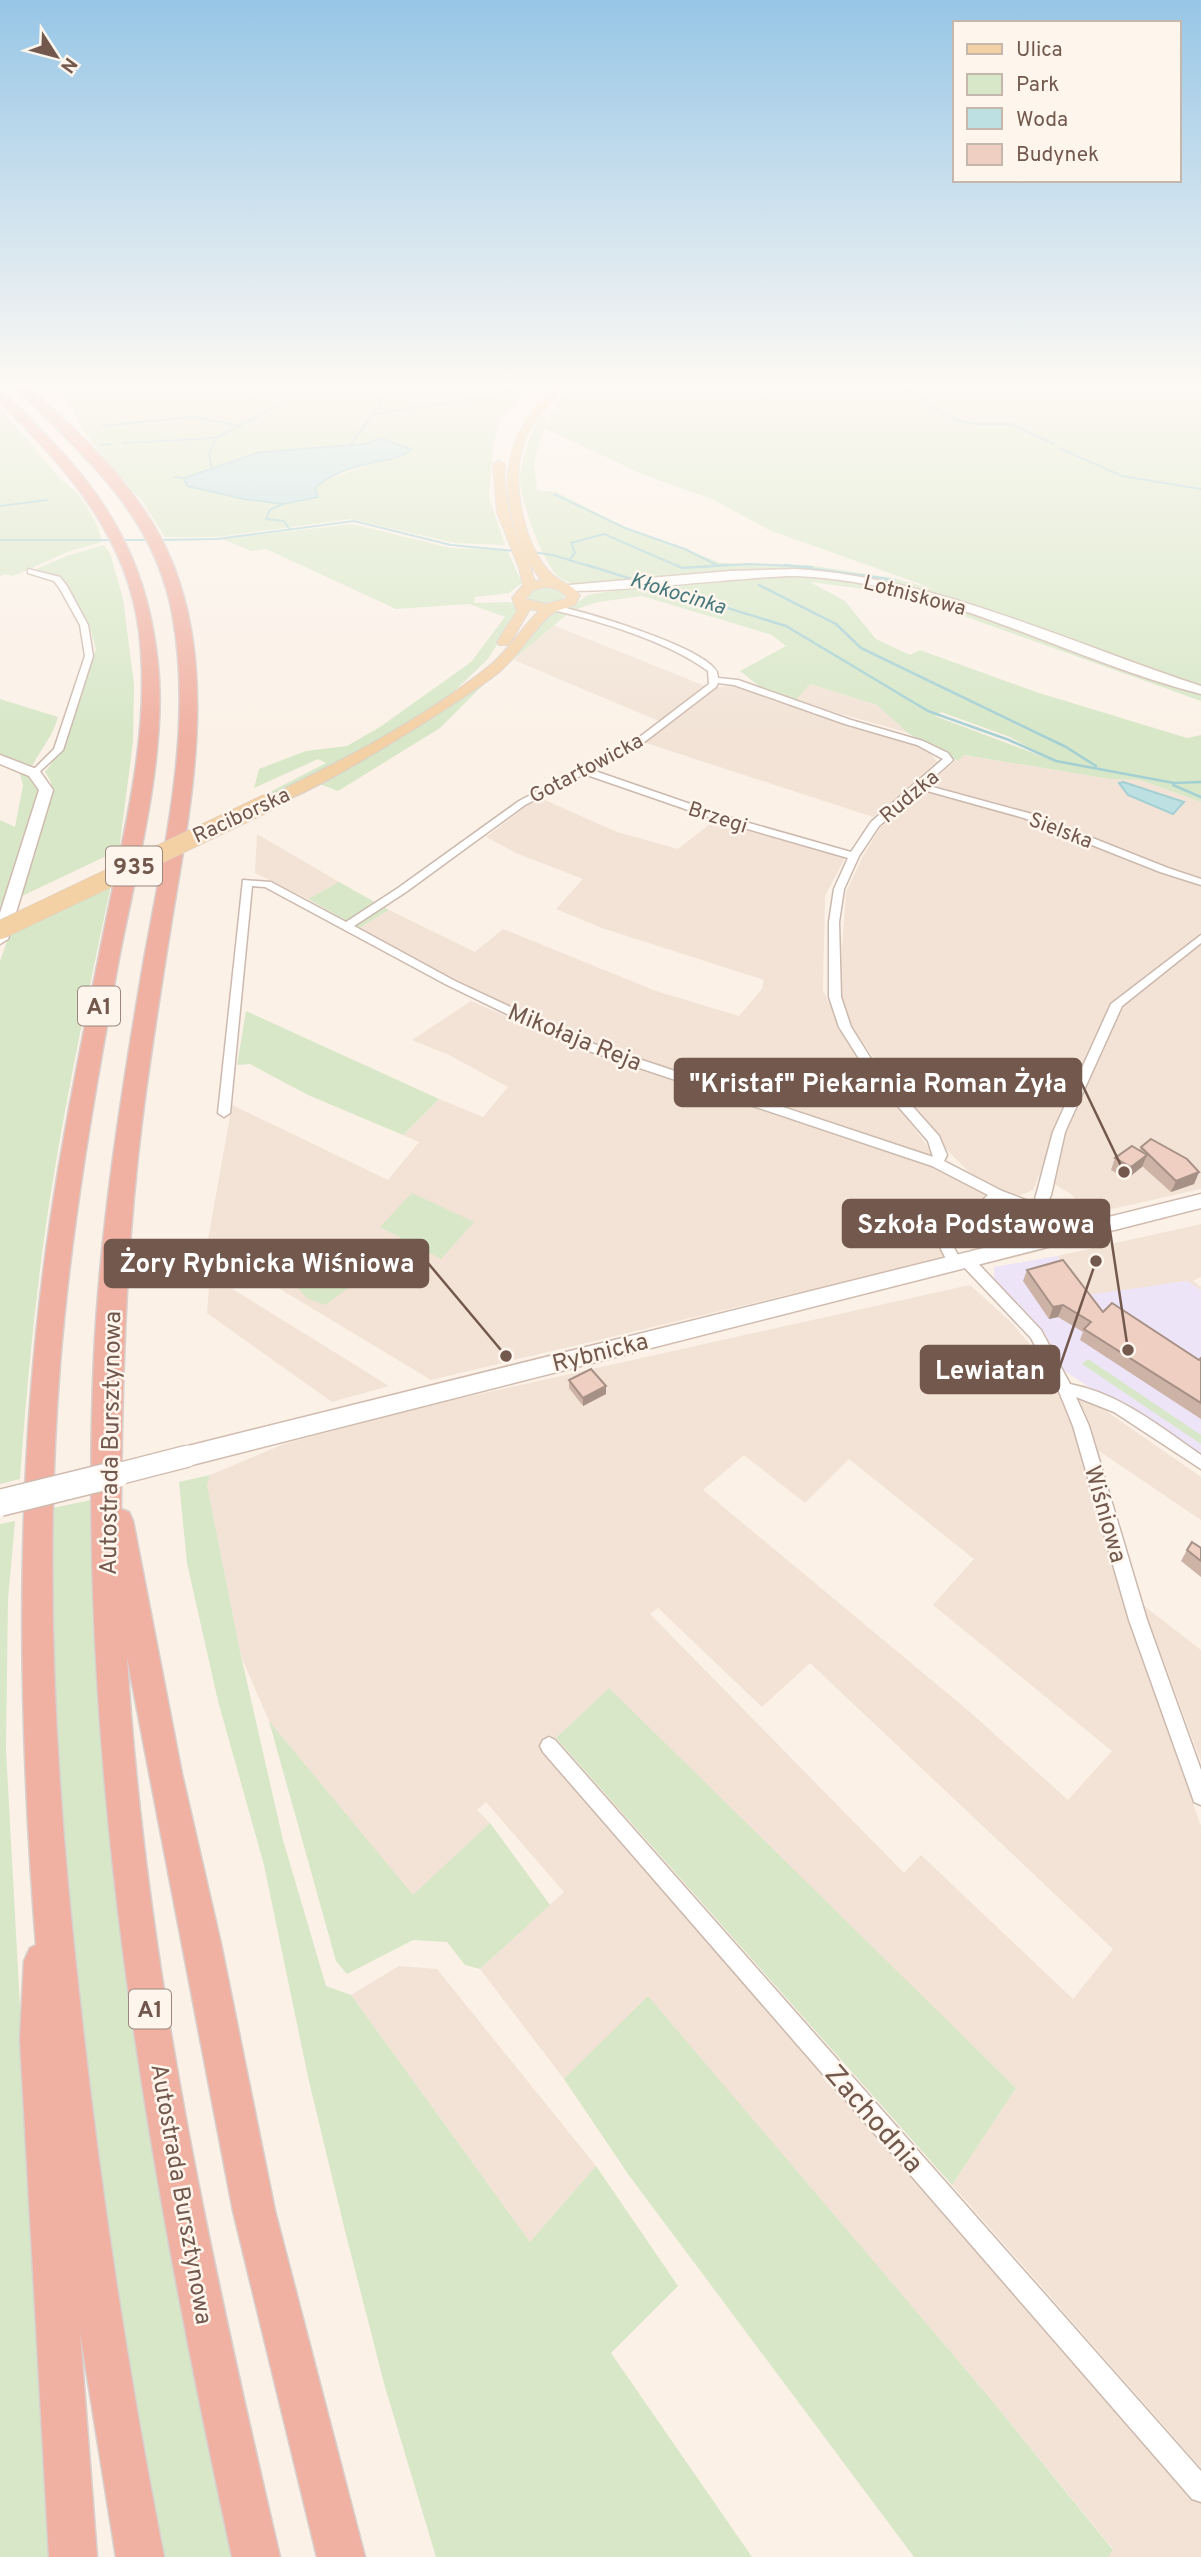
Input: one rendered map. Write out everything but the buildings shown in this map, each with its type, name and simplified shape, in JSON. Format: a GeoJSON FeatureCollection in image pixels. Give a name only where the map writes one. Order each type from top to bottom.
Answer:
{"type":"FeatureCollection","features":[{"type":"Feature","properties":{"kind":"highway","name":"A1"},"geometry":{"type":"LineString","coordinates":[[97,500],[127,553],[144,613],[151,673],[145,759],[72,1157],[57,1258],[39,1462],[37,1650],[47,1881],[81,2193],[118,2443],[140,2557]]}},
{"type":"Feature","properties":{"kind":"highway","name":"Autostrada Bursztynowa"},"geometry":{"type":"LineString","coordinates":[[131,500],[162,554],[180,610],[188,668],[185,757],[128,1138],[110,1313],[104,1454],[113,1678],[124,1810],[146,1986],[181,2200],[256,2557]]}},
{"type":"Feature","properties":{"kind":"highway"},"geometry":{"type":"LineString","coordinates":[[104,1454],[165,1774],[202,1944],[254,2211],[341,2557]]}},
{"type":"Feature","properties":{"kind":"highway"},"geometry":{"type":"LineString","coordinates":[[47,1881],[39,2039],[73,2557]]}},
{"type":"Feature","properties":{"kind":"main road"},"geometry":{"type":"LineString","coordinates":[[500,500],[512,540],[526,570],[529,586],[568,593]]}},
{"type":"Feature","properties":{"kind":"main road"},"geometry":{"type":"LineString","coordinates":[[516,500],[521,527],[536,563],[549,580],[568,593]]}},
{"type":"Feature","properties":{"kind":"main road","name":"935"},"geometry":{"type":"LineString","coordinates":[[522,602],[520,594],[529,586]]}},
{"type":"Feature","properties":{"kind":"main road","name":"935"},"geometry":{"type":"LineString","coordinates":[[554,608],[568,593]]}},
{"type":"Feature","properties":{"kind":"main road"},"geometry":{"type":"LineString","coordinates":[[522,602],[554,608]]}},
{"type":"Feature","properties":{"kind":"main road","name":"Raciborska"},"geometry":{"type":"LineString","coordinates":[[472,683],[522,615],[525,607],[522,602]]}},
{"type":"Feature","properties":{"kind":"main road","name":"Raciborska"},"geometry":{"type":"LineString","coordinates":[[0,930],[379,747],[430,715],[503,661],[554,608]]}},
{"type":"Feature","properties":{"kind":"street"},"geometry":{"type":"LineString","coordinates":[[31,571],[57,579],[64,588],[84,625],[89,656],[58,750],[35,774]]}},
{"type":"Feature","properties":{"kind":"street","name":"Lotniskowa"},"geometry":{"type":"LineString","coordinates":[[568,593],[670,579],[774,572],[828,575],[875,582],[959,606],[1201,690]]}},
{"type":"Feature","properties":{"kind":"street"},"geometry":{"type":"LineString","coordinates":[[568,593],[601,620]]}},
{"type":"Feature","properties":{"kind":"street"},"geometry":{"type":"LineString","coordinates":[[554,608],[601,620],[696,659],[710,668],[714,680]]}},
{"type":"Feature","properties":{"kind":"street","name":"Gotartowicka"},"geometry":{"type":"LineString","coordinates":[[345,927],[402,890],[514,808],[640,741],[706,692],[714,680]]}},
{"type":"Feature","properties":{"kind":"street","name":"Rudzka"},"geometry":{"type":"LineString","coordinates":[[714,680],[735,682],[848,722],[909,739],[945,755],[948,762],[880,817],[854,856],[839,889],[834,922],[835,997],[845,1027],[869,1065],[934,1139],[941,1153],[937,1163]]}},
{"type":"Feature","properties":{"kind":"street"},"geometry":{"type":"LineString","coordinates":[[0,759],[35,774],[45,783],[46,790],[0,939]]}},
{"type":"Feature","properties":{"kind":"street","name":"Brzegi"},"geometry":{"type":"LineString","coordinates":[[585,771],[712,815],[854,856]]}},
{"type":"Feature","properties":{"kind":"street","name":"Sielska"},"geometry":{"type":"LineString","coordinates":[[919,786],[1028,816],[1201,882]]}},
{"type":"Feature","properties":{"kind":"street","name":"Mikołaja Reja"},"geometry":{"type":"LineString","coordinates":[[224,1113],[247,882],[267,884],[451,983],[575,1042],[937,1163],[997,1194],[1037,1209],[1048,1216],[1065,1235]]}},
{"type":"Feature","properties":{"kind":"street"},"geometry":{"type":"LineString","coordinates":[[1037,1209],[1044,1195],[1059,1132],[1118,1004],[1201,938]]}},
{"type":"Feature","properties":{"kind":"street"},"geometry":{"type":"LineString","coordinates":[[961,1261],[945,1243],[997,1194]]}},
{"type":"Feature","properties":{"kind":"street","name":"Rybnicka"},"geometry":{"type":"LineString","coordinates":[[0,1503],[1201,1201]]}},
{"type":"Feature","properties":{"kind":"street","name":"Wiśniowa"},"geometry":{"type":"LineString","coordinates":[[961,1261],[1036,1334],[1065,1389],[1081,1426],[1138,1620],[1201,1796]]}},
{"type":"Feature","properties":{"kind":"street"},"geometry":{"type":"LineString","coordinates":[[1065,1389],[1090,1392],[1201,1463]]}},
{"type":"Feature","properties":{"kind":"street","name":"Zachodnia"},"geometry":{"type":"LineString","coordinates":[[548,1746],[1201,2490]]}},
{"type":"Feature","properties":{"kind":"shaded area"},"geometry":{"type":"Polygon","coordinates":[[[553,625],[710,688],[739,685],[773,701],[900,737],[926,748],[939,764],[873,817],[640,741],[666,724],[514,660],[553,625]]]}},
{"type":"Feature","properties":{"kind":"shaded area"},"geometry":{"type":"Polygon","coordinates":[[[810,684],[877,705],[909,733],[795,701],[810,684]]]}},
{"type":"Feature","properties":{"kind":"shaded area"},"geometry":{"type":"Polygon","coordinates":[[[963,755],[1110,779],[1140,780],[1201,802],[1201,1189],[1088,1212],[1071,1194],[1039,1175],[1033,1190],[1019,1196],[999,1189],[970,1173],[946,1149],[907,1097],[889,1079],[851,1026],[839,991],[846,892],[864,854],[886,818],[963,755]]]}},
{"type":"Feature","properties":{"kind":"shaded area"},"geometry":{"type":"Polygon","coordinates":[[[538,797],[617,832],[678,849],[720,816],[845,858],[825,896],[823,990],[846,1041],[890,1094],[935,1157],[574,1036],[449,979],[359,928],[389,910],[475,952],[503,929],[656,991],[739,1016],[762,989],[764,980],[602,928],[556,909],[583,879],[516,853],[486,837],[538,797]]]}},
{"type":"Feature","properties":{"kind":"shaded area"},"geometry":{"type":"Polygon","coordinates":[[[257,834],[339,882],[308,899],[255,873],[257,834]]]}},
{"type":"Feature","properties":{"kind":"shaded area"},"geometry":{"type":"Polygon","coordinates":[[[471,1001],[567,1043],[963,1177],[1005,1200],[953,1235],[942,1268],[791,1294],[431,1380],[207,1245],[232,1105],[388,1180],[419,1142],[403,1135],[439,1099],[483,1117],[508,1087],[449,1055],[412,1040],[471,1001]]]}},
{"type":"Feature","properties":{"kind":"shaded area"},"geometry":{"type":"Polygon","coordinates":[[[1201,1224],[1201,1277],[1193,1281],[1201,1290],[1187,1281],[1087,1296],[1057,1256],[1201,1224]]]}},
{"type":"Feature","properties":{"kind":"shaded area"},"geometry":{"type":"Polygon","coordinates":[[[1057,1256],[1087,1295],[1187,1281],[1201,1290],[1201,1460],[1063,1370],[1045,1333],[994,1286],[994,1267],[1057,1256]]]}},
{"type":"Feature","properties":{"kind":"shaded area"},"geometry":{"type":"Polygon","coordinates":[[[210,1275],[389,1386],[332,1402],[207,1313],[210,1275]]]}},
{"type":"Feature","properties":{"kind":"shaded area"},"geometry":{"type":"Polygon","coordinates":[[[970,1285],[1013,1324],[1056,1376],[1201,1477],[1201,1520],[1099,1451],[1139,1602],[1201,1650],[1201,1762],[1161,1654],[1143,1661],[1201,1826],[1201,2468],[952,2185],[1016,2088],[608,1689],[544,1750],[1201,2503],[1201,2557],[1108,2557],[1113,2549],[989,2397],[648,1997],[564,2079],[480,1969],[564,1892],[486,1802],[477,1810],[490,1823],[413,1896],[269,1721],[241,1656],[207,1485],[210,1475],[284,1444],[421,1407],[970,1285]],[[744,1455],[703,1490],[971,1713],[1068,1800],[1112,1751],[933,1605],[974,1559],[849,1459],[805,1503],[744,1455]],[[658,1608],[650,1614],[904,1873],[921,1855],[1073,1999],[1113,1949],[810,1663],[762,1707],[658,1608]]]}},
{"type":"Feature","properties":{"kind":"shaded area"},"geometry":{"type":"Polygon","coordinates":[[[399,1966],[437,1969],[596,2166],[530,2242],[351,1995],[399,1966]]]}},
{"type":"Feature","properties":{"kind":"green space"},"geometry":{"type":"Polygon","coordinates":[[[0,500],[82,500],[97,525],[102,542],[70,551],[13,576],[4,574],[0,577],[0,500]]]}},
{"type":"Feature","properties":{"kind":"green space"},"geometry":{"type":"Polygon","coordinates":[[[142,500],[490,500],[505,545],[455,543],[351,519],[218,537],[165,537],[142,500]]]}},
{"type":"Feature","properties":{"kind":"green space"},"geometry":{"type":"Polygon","coordinates":[[[524,500],[572,500],[629,529],[722,563],[808,565],[893,578],[937,590],[769,530],[714,500],[1201,500],[1201,688],[912,587],[835,572],[750,569],[582,586],[560,578],[554,572],[537,540],[524,500]]]}},
{"type":"Feature","properties":{"kind":"green space"},"geometry":{"type":"Polygon","coordinates":[[[352,524],[451,548],[507,550],[522,583],[509,593],[475,597],[474,603],[509,602],[517,605],[518,611],[488,659],[446,699],[350,758],[271,798],[272,791],[326,763],[318,759],[254,788],[259,769],[306,751],[347,746],[380,727],[471,662],[505,617],[469,604],[396,609],[266,549],[251,551],[223,539],[352,524]]]}},
{"type":"Feature","properties":{"kind":"green space"},"geometry":{"type":"Polygon","coordinates":[[[104,545],[110,553],[123,599],[134,685],[133,742],[119,850],[22,896],[51,790],[51,782],[45,772],[65,746],[96,649],[88,621],[62,578],[36,569],[69,555],[104,545]]]}},
{"type":"Feature","properties":{"kind":"green space"},"geometry":{"type":"Polygon","coordinates":[[[786,575],[837,579],[890,589],[939,603],[1201,695],[1201,701],[933,605],[871,590],[810,582],[845,601],[876,639],[910,655],[920,650],[1036,692],[1187,738],[1201,735],[1201,802],[1140,780],[1110,779],[964,755],[958,761],[908,733],[877,705],[810,684],[795,701],[763,689],[740,671],[786,646],[772,635],[642,596],[598,602],[571,611],[480,688],[440,728],[338,791],[320,784],[423,724],[484,680],[553,612],[577,603],[588,595],[677,582],[786,575]],[[941,712],[935,716],[1049,759],[1010,737],[941,712]]]}},
{"type":"Feature","properties":{"kind":"green space"},"geometry":{"type":"Polygon","coordinates":[[[547,587],[559,589],[565,596],[548,604],[528,599],[530,591],[547,587]]]}},
{"type":"Feature","properties":{"kind":"green space"},"geometry":{"type":"Polygon","coordinates":[[[0,699],[58,717],[32,766],[0,754],[0,699]]]}},
{"type":"Feature","properties":{"kind":"green space"},"geometry":{"type":"Polygon","coordinates":[[[19,770],[33,778],[40,789],[10,901],[0,906],[0,820],[15,827],[23,785],[19,770]]]}},
{"type":"Feature","properties":{"kind":"green space"},"geometry":{"type":"Polygon","coordinates":[[[339,882],[389,910],[359,928],[308,899],[339,882]]]}},
{"type":"Feature","properties":{"kind":"green space"},"geometry":{"type":"Polygon","coordinates":[[[111,885],[84,1012],[46,1225],[20,1479],[0,1484],[0,961],[10,933],[111,885]]]}},
{"type":"Feature","properties":{"kind":"green space"},"geometry":{"type":"Polygon","coordinates":[[[246,1011],[439,1099],[403,1135],[308,1095],[250,1064],[237,1065],[246,1011]]]}},
{"type":"Feature","properties":{"kind":"green space"},"geometry":{"type":"Polygon","coordinates":[[[412,1193],[474,1222],[441,1259],[380,1227],[412,1193]]]}},
{"type":"Feature","properties":{"kind":"green space"},"geometry":{"type":"Polygon","coordinates":[[[320,1257],[362,1278],[325,1305],[307,1298],[292,1281],[320,1257]]]}},
{"type":"Feature","properties":{"kind":"green space"},"geometry":{"type":"Polygon","coordinates":[[[1088,1359],[1201,1435],[1201,1444],[1082,1364],[1088,1359]]]}},
{"type":"Feature","properties":{"kind":"green space"},"geometry":{"type":"Polygon","coordinates":[[[210,1475],[207,1485],[241,1656],[283,1840],[326,1986],[351,1995],[530,2242],[596,2166],[678,2286],[611,2353],[752,2557],[436,2557],[385,2387],[345,2231],[308,2077],[264,1865],[218,1701],[187,1563],[179,1482],[210,1475]]]}},
{"type":"Feature","properties":{"kind":"green space"},"geometry":{"type":"Polygon","coordinates":[[[91,1500],[96,1629],[236,2557],[164,2557],[114,2281],[86,2084],[51,1670],[48,1509],[91,1500]]]}},
{"type":"Feature","properties":{"kind":"green space"},"geometry":{"type":"Polygon","coordinates":[[[15,1521],[8,1599],[6,1750],[50,2557],[0,2557],[0,1524],[15,1521]]]}},
{"type":"Feature","properties":{"kind":"green space"},"geometry":{"type":"Polygon","coordinates":[[[609,1688],[1016,2088],[952,2185],[556,1738],[609,1688]]]}},
{"type":"Feature","properties":{"kind":"green space"},"geometry":{"type":"Polygon","coordinates":[[[269,1721],[413,1895],[490,1823],[550,1905],[480,1969],[465,1965],[447,1942],[413,1940],[347,1974],[336,1961],[269,1721]]]}},
{"type":"Feature","properties":{"kind":"green space"},"geometry":{"type":"Polygon","coordinates":[[[648,1996],[989,2397],[1113,2550],[1108,2557],[914,2557],[628,2174],[564,2079],[648,1996]]]}},
{"type":"Feature","properties":{"kind":"water"},"geometry":{"type":"Polygon","coordinates":[[[254,500],[301,500],[283,504],[254,500]]]}},
{"type":"Feature","properties":{"kind":"water"},"geometry":{"type":"Polygon","coordinates":[[[1119,783],[1184,802],[1173,814],[1128,795],[1119,783]]]}},
{"type":"Feature","properties":{"kind":"waterway"},"geometry":{"type":"LineString","coordinates":[[0,506],[44,500]]}},
{"type":"Feature","properties":{"kind":"waterway"},"geometry":{"type":"LineString","coordinates":[[567,500],[625,528],[685,549],[717,565]]}},
{"type":"Feature","properties":{"kind":"waterway"},"geometry":{"type":"LineString","coordinates":[[283,504],[270,510],[266,519],[284,521],[290,529]]}},
{"type":"Feature","properties":{"kind":"waterway","name":"Kłokocinka"},"geometry":{"type":"LineString","coordinates":[[290,529],[354,521],[451,545],[516,551]]}},
{"type":"Feature","properties":{"kind":"waterway","name":"Kłokocinka"},"geometry":{"type":"LineString","coordinates":[[158,540],[217,539],[290,529]]}},
{"type":"Feature","properties":{"kind":"waterway"},"geometry":{"type":"LineString","coordinates":[[570,559],[575,553],[571,543],[604,534],[680,567]]}},
{"type":"Feature","properties":{"kind":"waterway","name":"Kłokocinka"},"geometry":{"type":"LineString","coordinates":[[0,540],[150,540]]}},
{"type":"Feature","properties":{"kind":"waterway","name":"Kłokocinka"},"geometry":{"type":"LineString","coordinates":[[532,552],[553,555],[592,567]]}},
{"type":"Feature","properties":{"kind":"waterway"},"geometry":{"type":"LineString","coordinates":[[699,567],[749,564],[793,566]]}},
{"type":"Feature","properties":{"kind":"waterway","name":"Kłokocinka"},"geometry":{"type":"LineString","coordinates":[[587,565],[638,581]]}},
{"type":"Feature","properties":{"kind":"waterway"},"geometry":{"type":"LineString","coordinates":[[676,565],[680,567]]}},
{"type":"Feature","properties":{"kind":"waterway"},"geometry":{"type":"LineString","coordinates":[[680,567],[728,565]]}},
{"type":"Feature","properties":{"kind":"waterway"},"geometry":{"type":"LineString","coordinates":[[785,565],[793,566]]}},
{"type":"Feature","properties":{"kind":"waterway"},"geometry":{"type":"LineString","coordinates":[[793,566],[812,567]]}},
{"type":"Feature","properties":{"kind":"waterway"},"geometry":{"type":"LineString","coordinates":[[793,566],[895,580]]}},
{"type":"Feature","properties":{"kind":"waterway","name":"Kłokocinka"},"geometry":{"type":"LineString","coordinates":[[653,585],[786,626],[928,711],[1009,740],[1056,761],[1174,783],[1201,782]]}},
{"type":"Feature","properties":{"kind":"waterway"},"geometry":{"type":"LineString","coordinates":[[759,585],[836,624],[861,648],[1066,747],[1096,766]]}},
{"type":"Feature","properties":{"kind":"waterway"},"geometry":{"type":"LineString","coordinates":[[1173,785],[1201,797]]}},
{"type":"Feature","properties":{"kind":"place","name":"\"Kristaf\" Piekarnia Roman Żyła"},"geometry":{"type":"Point","coordinates":[1124,1172]}},
{"type":"Feature","properties":{"kind":"place","name":"Lewiatan"},"geometry":{"type":"Point","coordinates":[1096,1261]}},
{"type":"Feature","properties":{"kind":"place","name":"Szkoła Podstawowa"},"geometry":{"type":"Point","coordinates":[1128,1350]}},
{"type":"Feature","properties":{"kind":"place","name":"Żory Rybnicka Wiśniowa"},"geometry":{"type":"Point","coordinates":[506,1356]}}]}
